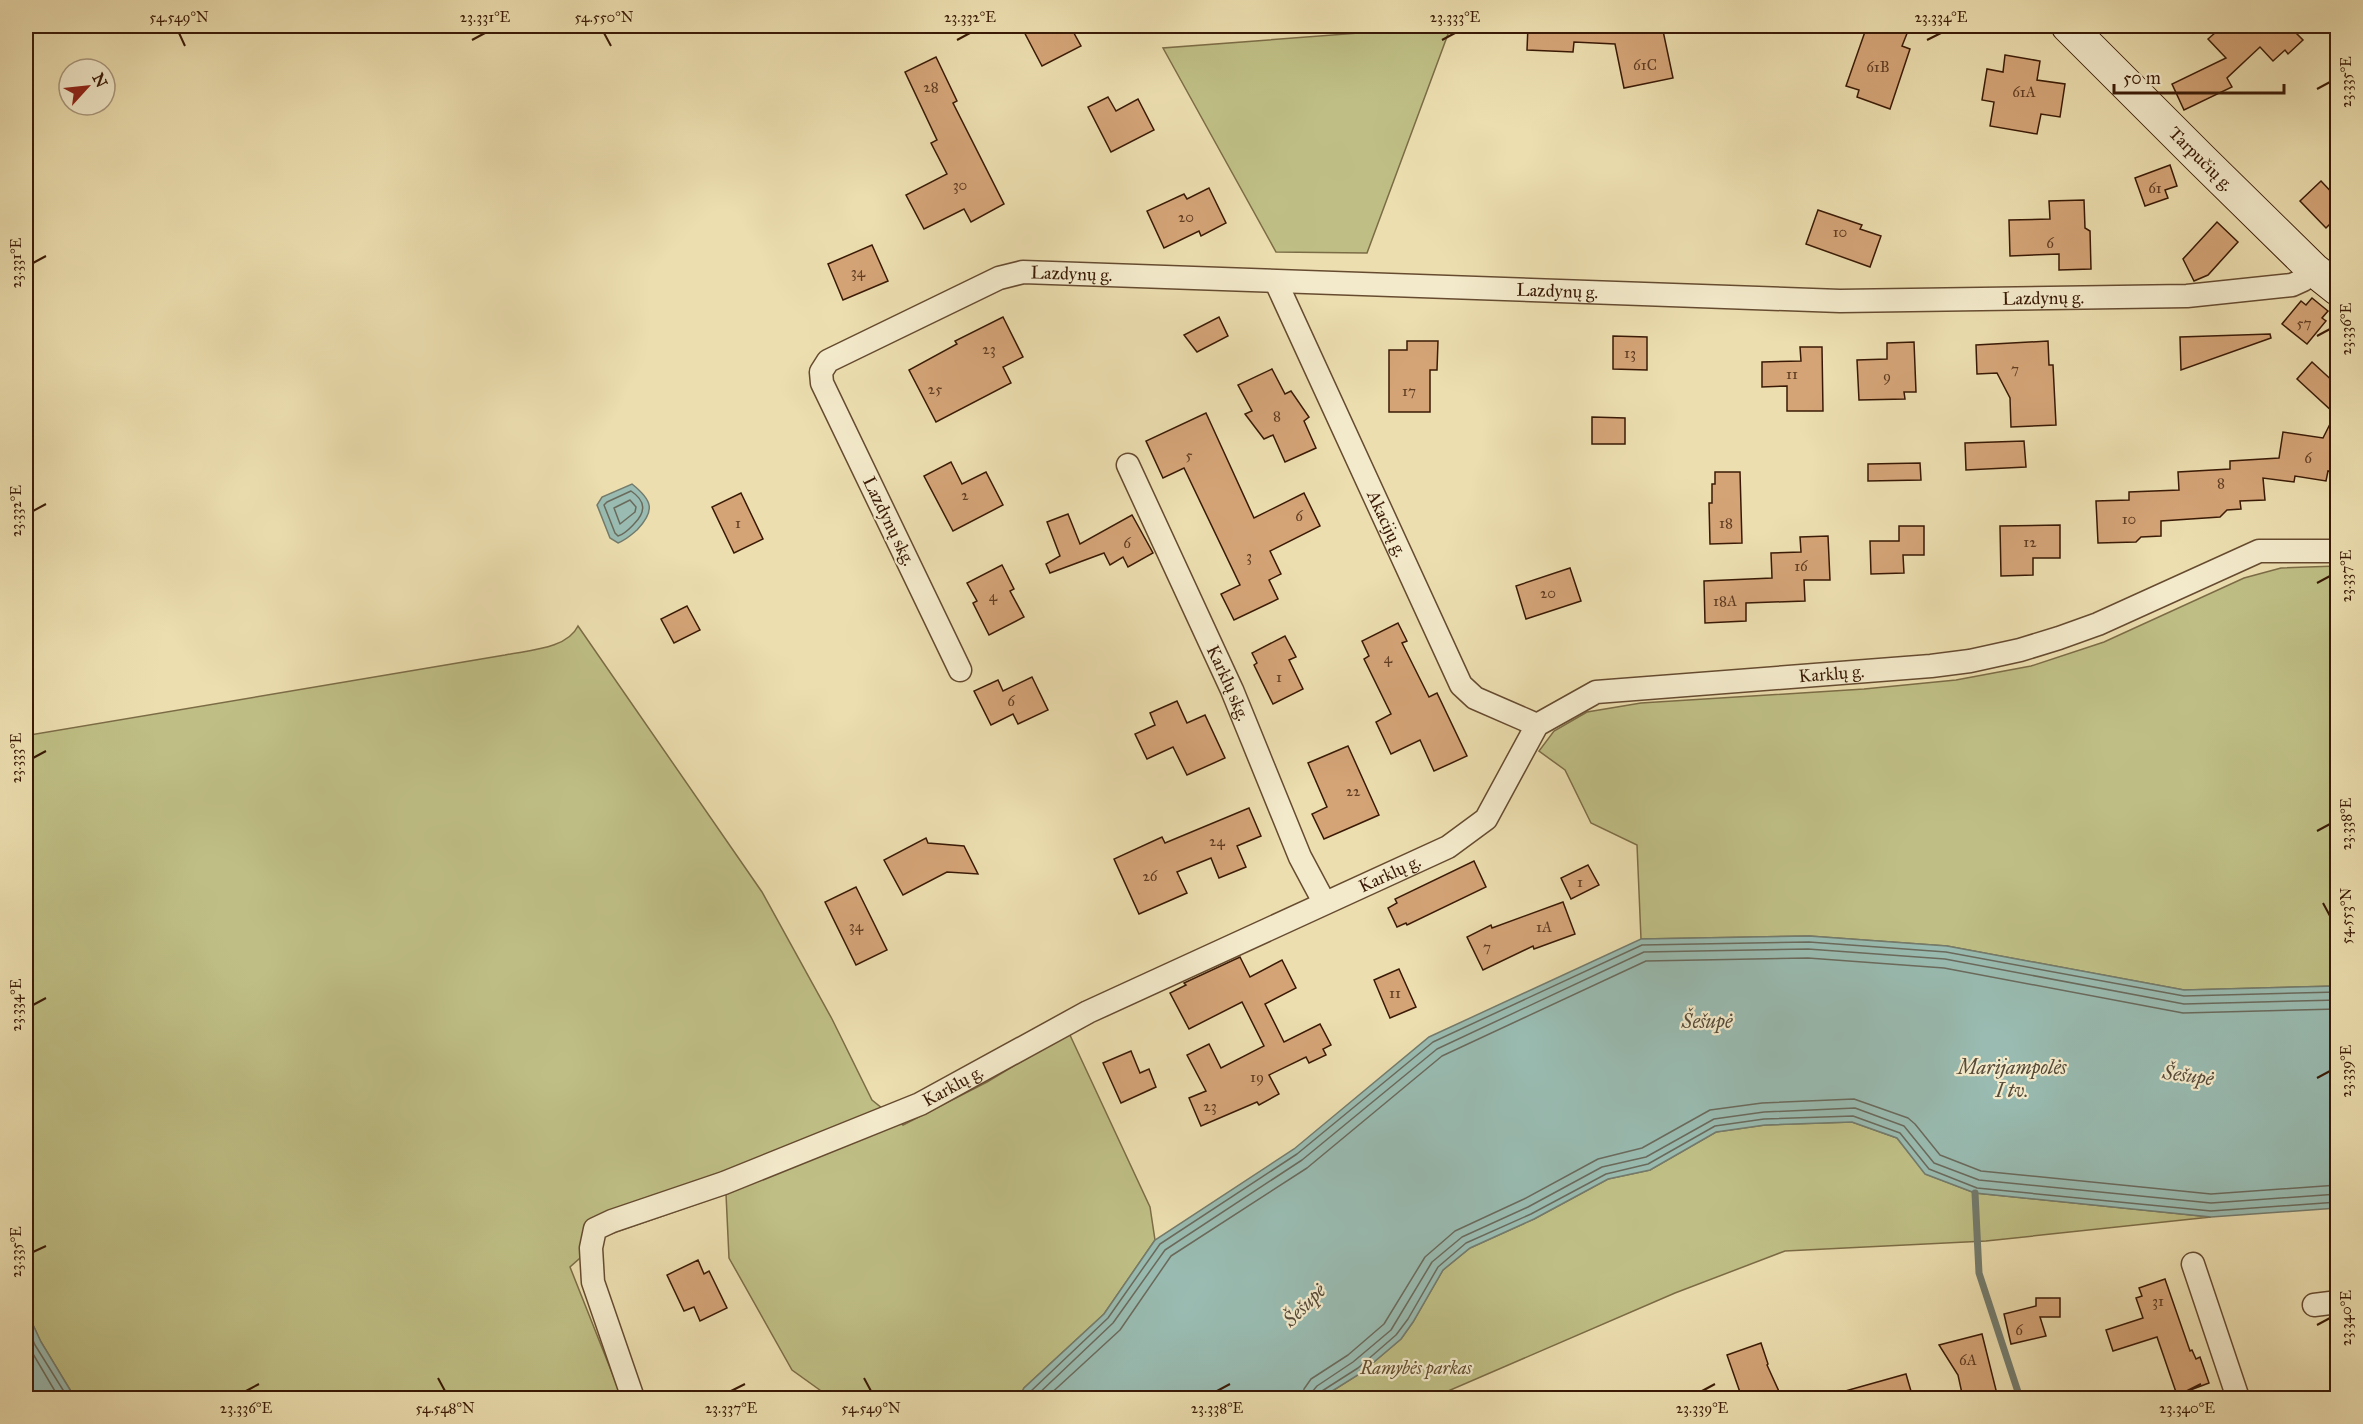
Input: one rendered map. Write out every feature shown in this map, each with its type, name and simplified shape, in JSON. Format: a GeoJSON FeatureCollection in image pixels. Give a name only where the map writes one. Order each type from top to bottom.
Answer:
{"type":"FeatureCollection","features":[{"type":"Feature","properties":{"kind":"main road","name":"Tarpučių g."},"geometry":{"type":"LineString","coordinates":[[2068,26],[2326,279]]}},
{"type":"Feature","properties":{"kind":"street","name":"Lazdynų g."},"geometry":{"type":"LineString","coordinates":[[821,372],[828,361],[999,278],[1023,272],[1840,301],[2187,296],[2292,285],[2303,280],[2326,279]]}},
{"type":"Feature","properties":{"kind":"street","name":"Akacijų g."},"geometry":{"type":"LineString","coordinates":[[1276,282],[1461,685],[1475,698],[1537,725]]}},
{"type":"Feature","properties":{"kind":"street","name":"Lazdynų skg."},"geometry":{"type":"LineString","coordinates":[[821,372],[822,383],[960,670]]}},
{"type":"Feature","properties":{"kind":"street","name":"Karklų skg."},"geometry":{"type":"LineString","coordinates":[[1128,465],[1232,690],[1300,857],[1324,902]]}},
{"type":"Feature","properties":{"kind":"street","name":"Karklų g."},"geometry":{"type":"LineString","coordinates":[[633,1398],[593,1282],[591,1248],[596,1229],[612,1221],[724,1183],[920,1104],[1088,1012],[1448,847],[1486,819],[1537,725],[1596,692],[1970,661],[2010,652],[2098,624],[2259,551],[2337,551]]}},
{"type":"Feature","properties":{"kind":"street"},"geometry":{"type":"LineString","coordinates":[[2193,1264],[2238,1398]]}},
{"type":"Feature","properties":{"kind":"street"},"geometry":{"type":"LineString","coordinates":[[2314,1305],[2337,1302]]}},
{"type":"Feature","properties":{"kind":"green space"},"geometry":{"type":"Polygon","coordinates":[[[1451,26],[1367,253],[1276,252],[1163,48],[1451,26]]]}},
{"type":"Feature","properties":{"kind":"green space"},"geometry":{"type":"Polygon","coordinates":[[[2337,566],[2337,986],[2184,990],[1947,946],[1809,936],[1641,939],[1637,845],[1591,823],[1565,770],[1539,751],[1554,731],[1587,712],[1641,703],[1864,689],[1956,680],[2031,666],[2104,642],[2244,578],[2281,568],[2337,566]]]}},
{"type":"Feature","properties":{"kind":"green space"},"geometry":{"type":"Polygon","coordinates":[[[578,626],[762,892],[832,1019],[872,1100],[903,1125],[987,1082],[1069,1033],[1150,1207],[1155,1240],[1104,1314],[1024,1388],[1019,1398],[831,1398],[792,1370],[729,1258],[726,1194],[605,1236],[570,1267],[622,1398],[75,1398],[41,1342],[26,1310],[26,731],[30,735],[536,650],[565,640],[578,626]]]}},
{"type":"Feature","properties":{"kind":"green space","name":"Ramybės parkas"},"geometry":{"type":"Polygon","coordinates":[[[1852,1122],[1897,1138],[1926,1174],[1975,1193],[2211,1217],[1986,1241],[1785,1251],[1675,1293],[1432,1398],[1321,1398],[1361,1373],[1401,1339],[1443,1270],[1470,1248],[1534,1219],[1608,1179],[1650,1170],[1716,1132],[1765,1125],[1852,1122]]]}},
{"type":"Feature","properties":{"kind":"water"},"geometry":{"type":"Polygon","coordinates":[[[632,484],[644,495],[649,511],[637,530],[618,543],[610,538],[597,505],[602,497],[632,484]]]}},
{"type":"Feature","properties":{"kind":"water","name":"Marijampolės I tv."},"geometry":{"type":"Polygon","coordinates":[[[1809,936],[1947,946],[2184,990],[2337,986],[2337,1208],[2211,1217],[1975,1193],[1925,1174],[1897,1138],[1852,1122],[1765,1125],[1716,1132],[1650,1170],[1608,1179],[1534,1219],[1470,1248],[1443,1270],[1401,1339],[1361,1373],[1321,1398],[1019,1398],[1024,1388],[1104,1314],[1155,1240],[1294,1149],[1429,1037],[1641,939],[1809,936]]]}},
{"type":"Feature","properties":{"kind":"water"},"geometry":{"type":"Polygon","coordinates":[[[26,1310],[41,1342],[75,1398],[26,1398],[26,1310]]]}},
{"type":"Feature","properties":{"kind":"building"},"geometry":{"type":"Polygon","coordinates":[[[1021,26],[1070,26],[1081,46],[1042,66],[1021,26]]]}},
{"type":"Feature","properties":{"kind":"building"},"geometry":{"type":"Polygon","coordinates":[[[1528,26],[1662,26],[1673,78],[1624,88],[1615,44],[1574,42],[1573,52],[1527,50],[1528,26]]]}},
{"type":"Feature","properties":{"kind":"building"},"geometry":{"type":"Polygon","coordinates":[[[1867,26],[1893,26],[1908,31],[1902,46],[1910,49],[1890,109],[1857,97],[1859,90],[1846,86],[1867,26]]]}},
{"type":"Feature","properties":{"kind":"building"},"geometry":{"type":"Polygon","coordinates":[[[2223,26],[2289,26],[2303,40],[2288,54],[2285,50],[2273,61],[2260,47],[2227,78],[2232,87],[2184,110],[2172,84],[2226,58],[2208,39],[2223,26]]]}},
{"type":"Feature","properties":{"kind":"building"},"geometry":{"type":"Polygon","coordinates":[[[2005,55],[2040,61],[2037,80],[2065,84],[2060,117],[2041,114],[2037,134],[1990,126],[1994,102],[1982,100],[1987,69],[2003,72],[2005,55]]]}},
{"type":"Feature","properties":{"kind":"building"},"geometry":{"type":"Polygon","coordinates":[[[936,57],[957,101],[953,103],[1004,204],[971,222],[964,209],[924,229],[906,195],[947,174],[931,143],[937,140],[905,72],[936,57]]]}},
{"type":"Feature","properties":{"kind":"building"},"geometry":{"type":"Polygon","coordinates":[[[1108,97],[1116,111],[1138,99],[1154,130],[1111,152],[1088,107],[1108,97]]]}},
{"type":"Feature","properties":{"kind":"building"},"geometry":{"type":"Polygon","coordinates":[[[2170,165],[2177,186],[2165,190],[2168,198],[2145,206],[2135,178],[2170,165]]]}},
{"type":"Feature","properties":{"kind":"building"},"geometry":{"type":"Polygon","coordinates":[[[2321,181],[2337,198],[2337,217],[2326,228],[2300,201],[2321,181]]]}},
{"type":"Feature","properties":{"kind":"building"},"geometry":{"type":"Polygon","coordinates":[[[1209,188],[1226,223],[1201,236],[1199,231],[1164,248],[1147,211],[1184,194],[1187,199],[1209,188]]]}},
{"type":"Feature","properties":{"kind":"building"},"geometry":{"type":"Polygon","coordinates":[[[2084,200],[2085,228],[2090,231],[2091,269],[2059,270],[2059,254],[2010,256],[2009,220],[2050,219],[2049,201],[2084,200]]]}},
{"type":"Feature","properties":{"kind":"building"},"geometry":{"type":"Polygon","coordinates":[[[1818,210],[1862,225],[1860,229],[1881,236],[1870,267],[1806,244],[1818,210]]]}},
{"type":"Feature","properties":{"kind":"building"},"geometry":{"type":"Polygon","coordinates":[[[2217,222],[2238,242],[2208,275],[2194,281],[2183,259],[2217,222]]]}},
{"type":"Feature","properties":{"kind":"building"},"geometry":{"type":"Polygon","coordinates":[[[872,245],[888,281],[843,300],[828,264],[872,245]]]}},
{"type":"Feature","properties":{"kind":"building"},"geometry":{"type":"Polygon","coordinates":[[[2312,298],[2328,311],[2322,318],[2326,321],[2307,344],[2282,324],[2301,301],[2306,305],[2312,298]]]}},
{"type":"Feature","properties":{"kind":"building"},"geometry":{"type":"Polygon","coordinates":[[[1003,317],[1023,357],[1003,367],[1011,383],[936,422],[909,370],[957,344],[955,341],[1003,317]]]}},
{"type":"Feature","properties":{"kind":"building"},"geometry":{"type":"Polygon","coordinates":[[[1219,317],[1228,336],[1197,352],[1184,335],[1219,317]]]}},
{"type":"Feature","properties":{"kind":"building"},"geometry":{"type":"Polygon","coordinates":[[[2270,334],[2271,338],[2181,370],[2180,337],[2270,334]]]}},
{"type":"Feature","properties":{"kind":"building"},"geometry":{"type":"Polygon","coordinates":[[[1613,336],[1647,337],[1647,370],[1613,369],[1613,336]]]}},
{"type":"Feature","properties":{"kind":"building"},"geometry":{"type":"Polygon","coordinates":[[[1407,341],[1438,341],[1437,370],[1430,370],[1430,412],[1389,412],[1389,350],[1407,350],[1407,341]]]}},
{"type":"Feature","properties":{"kind":"building"},"geometry":{"type":"Polygon","coordinates":[[[2048,341],[2049,365],[2053,365],[2056,425],[2011,427],[2010,398],[1997,373],[1977,374],[1976,345],[2048,341]]]}},
{"type":"Feature","properties":{"kind":"building"},"geometry":{"type":"Polygon","coordinates":[[[1914,342],[1916,392],[1904,392],[1905,399],[1859,400],[1857,360],[1887,359],[1887,343],[1914,342]]]}},
{"type":"Feature","properties":{"kind":"building"},"geometry":{"type":"Polygon","coordinates":[[[1800,347],[1822,347],[1823,411],[1787,411],[1787,386],[1762,387],[1762,362],[1801,361],[1800,347]]]}},
{"type":"Feature","properties":{"kind":"building"},"geometry":{"type":"Polygon","coordinates":[[[2312,362],[2337,385],[2337,473],[2328,471],[2326,481],[2295,476],[2294,482],[2263,478],[2265,500],[2240,501],[2241,509],[2227,510],[2220,517],[2161,521],[2161,536],[2141,537],[2136,542],[2098,543],[2096,501],[2129,500],[2129,492],[2179,490],[2178,472],[2230,469],[2230,461],[2279,458],[2283,432],[2323,438],[2335,414],[2297,379],[2312,362]]]}},
{"type":"Feature","properties":{"kind":"building"},"geometry":{"type":"Polygon","coordinates":[[[1272,369],[1285,394],[1291,391],[1309,417],[1304,421],[1316,448],[1285,462],[1273,435],[1264,439],[1245,414],[1252,411],[1238,385],[1272,369]]]}},
{"type":"Feature","properties":{"kind":"building"},"geometry":{"type":"Polygon","coordinates":[[[1206,413],[1254,518],[1304,493],[1320,526],[1270,551],[1281,574],[1269,580],[1278,599],[1234,620],[1221,594],[1240,585],[1184,468],[1163,478],[1146,441],[1206,413]]]}},
{"type":"Feature","properties":{"kind":"building"},"geometry":{"type":"Polygon","coordinates":[[[1592,417],[1625,418],[1625,444],[1592,444],[1592,417]]]}},
{"type":"Feature","properties":{"kind":"building"},"geometry":{"type":"Polygon","coordinates":[[[2024,441],[2026,467],[1966,470],[1965,443],[2024,441]]]}},
{"type":"Feature","properties":{"kind":"building"},"geometry":{"type":"Polygon","coordinates":[[[951,462],[962,484],[986,472],[1003,505],[953,531],[924,476],[951,462]]]}},
{"type":"Feature","properties":{"kind":"building"},"geometry":{"type":"Polygon","coordinates":[[[1920,463],[1921,480],[1868,481],[1868,464],[1920,463]]]}},
{"type":"Feature","properties":{"kind":"building"},"geometry":{"type":"Polygon","coordinates":[[[1715,472],[1740,472],[1742,543],[1710,544],[1709,503],[1712,503],[1712,484],[1715,484],[1715,472]]]}},
{"type":"Feature","properties":{"kind":"building"},"geometry":{"type":"Polygon","coordinates":[[[741,493],[763,539],[734,553],[712,507],[741,493]]]}},
{"type":"Feature","properties":{"kind":"building"},"geometry":{"type":"Polygon","coordinates":[[[1068,514],[1080,544],[1132,515],[1153,553],[1128,567],[1123,557],[1110,565],[1104,553],[1050,573],[1046,564],[1060,556],[1047,522],[1068,514]]]}},
{"type":"Feature","properties":{"kind":"building"},"geometry":{"type":"Polygon","coordinates":[[[2060,525],[2060,558],[2033,558],[2033,575],[2001,576],[2000,526],[2060,525]]]}},
{"type":"Feature","properties":{"kind":"building"},"geometry":{"type":"Polygon","coordinates":[[[1899,526],[1924,526],[1924,555],[1903,555],[1904,573],[1871,574],[1870,541],[1899,541],[1899,526]]]}},
{"type":"Feature","properties":{"kind":"building"},"geometry":{"type":"Polygon","coordinates":[[[1828,536],[1830,580],[1804,580],[1805,601],[1746,603],[1746,621],[1705,623],[1704,581],[1772,578],[1771,553],[1801,552],[1800,537],[1828,536]]]}},
{"type":"Feature","properties":{"kind":"building"},"geometry":{"type":"Polygon","coordinates":[[[1002,565],[1014,589],[1010,591],[1024,617],[989,635],[973,603],[977,601],[967,583],[1002,565]]]}},
{"type":"Feature","properties":{"kind":"building"},"geometry":{"type":"Polygon","coordinates":[[[1570,568],[1581,601],[1526,619],[1516,586],[1570,568]]]}},
{"type":"Feature","properties":{"kind":"building"},"geometry":{"type":"Polygon","coordinates":[[[687,606],[700,630],[674,643],[661,619],[687,606]]]}},
{"type":"Feature","properties":{"kind":"building"},"geometry":{"type":"Polygon","coordinates":[[[1398,623],[1407,641],[1402,643],[1429,697],[1437,693],[1467,756],[1434,771],[1420,740],[1391,754],[1376,722],[1391,714],[1364,659],[1369,656],[1362,641],[1398,623]]]}},
{"type":"Feature","properties":{"kind":"building"},"geometry":{"type":"Polygon","coordinates":[[[1285,636],[1296,657],[1289,660],[1303,689],[1273,704],[1254,665],[1257,663],[1252,653],[1285,636]]]}},
{"type":"Feature","properties":{"kind":"building"},"geometry":{"type":"Polygon","coordinates":[[[1032,677],[1048,710],[1018,724],[1013,714],[991,725],[974,691],[998,680],[1003,691],[1032,677]]]}},
{"type":"Feature","properties":{"kind":"building"},"geometry":{"type":"Polygon","coordinates":[[[1177,701],[1187,723],[1205,715],[1225,758],[1187,775],[1173,747],[1147,759],[1135,734],[1155,725],[1150,713],[1177,701]]]}},
{"type":"Feature","properties":{"kind":"building"},"geometry":{"type":"Polygon","coordinates":[[[1348,746],[1379,815],[1324,839],[1312,814],[1327,807],[1308,763],[1348,746]]]}},
{"type":"Feature","properties":{"kind":"building"},"geometry":{"type":"Polygon","coordinates":[[[1249,808],[1261,836],[1237,846],[1246,867],[1219,878],[1211,858],[1177,872],[1187,893],[1139,914],[1114,859],[1162,837],[1165,843],[1249,808]]]}},
{"type":"Feature","properties":{"kind":"building"},"geometry":{"type":"Polygon","coordinates":[[[926,838],[928,843],[964,846],[978,874],[947,872],[903,895],[884,860],[926,838]]]}},
{"type":"Feature","properties":{"kind":"building"},"geometry":{"type":"Polygon","coordinates":[[[1474,861],[1486,887],[1407,925],[1406,923],[1397,927],[1388,908],[1397,903],[1395,899],[1474,861]]]}},
{"type":"Feature","properties":{"kind":"building"},"geometry":{"type":"Polygon","coordinates":[[[1588,865],[1599,885],[1571,899],[1561,878],[1588,865]]]}},
{"type":"Feature","properties":{"kind":"building"},"geometry":{"type":"Polygon","coordinates":[[[856,887],[887,950],[856,965],[825,902],[856,887]]]}},
{"type":"Feature","properties":{"kind":"building"},"geometry":{"type":"Polygon","coordinates":[[[1563,902],[1575,934],[1534,949],[1533,946],[1483,970],[1467,937],[1491,925],[1492,928],[1563,902]]]}},
{"type":"Feature","properties":{"kind":"building"},"geometry":{"type":"Polygon","coordinates":[[[1240,957],[1250,977],[1282,960],[1296,988],[1265,1004],[1284,1042],[1320,1024],[1331,1045],[1323,1049],[1326,1055],[1309,1063],[1306,1057],[1269,1075],[1279,1094],[1259,1105],[1257,1102],[1201,1126],[1189,1098],[1206,1091],[1187,1055],[1209,1044],[1221,1068],[1264,1046],[1242,1002],[1189,1029],[1170,993],[1186,985],[1184,983],[1240,957]]]}},
{"type":"Feature","properties":{"kind":"building"},"geometry":{"type":"Polygon","coordinates":[[[1399,969],[1416,1007],[1390,1018],[1374,980],[1399,969]]]}},
{"type":"Feature","properties":{"kind":"building"},"geometry":{"type":"Polygon","coordinates":[[[1131,1051],[1140,1073],[1149,1069],[1156,1087],[1121,1103],[1103,1063],[1131,1051]]]}},
{"type":"Feature","properties":{"kind":"building"},"geometry":{"type":"Polygon","coordinates":[[[698,1260],[704,1274],[709,1271],[727,1308],[700,1321],[694,1307],[684,1311],[667,1275],[698,1260]]]}},
{"type":"Feature","properties":{"kind":"building"},"geometry":{"type":"Polygon","coordinates":[[[2165,1279],[2190,1351],[2192,1350],[2196,1359],[2200,1357],[2209,1383],[2177,1395],[2157,1337],[2113,1351],[2106,1330],[2143,1318],[2136,1298],[2142,1296],[2139,1288],[2165,1279]]]}},
{"type":"Feature","properties":{"kind":"building"},"geometry":{"type":"Polygon","coordinates":[[[2036,1298],[2060,1298],[2060,1317],[2040,1317],[2046,1336],[2011,1344],[2004,1314],[2036,1306],[2036,1298]]]}},
{"type":"Feature","properties":{"kind":"building"},"geometry":{"type":"Polygon","coordinates":[[[1982,1334],[1998,1398],[1963,1398],[1958,1375],[1939,1345],[1982,1334]]]}},
{"type":"Feature","properties":{"kind":"building"},"geometry":{"type":"Polygon","coordinates":[[[1761,1343],[1767,1365],[1782,1398],[1742,1398],[1727,1355],[1761,1343]]]}},
{"type":"Feature","properties":{"kind":"building"},"geometry":{"type":"Polygon","coordinates":[[[1906,1374],[1913,1398],[1839,1398],[1838,1393],[1906,1374]]]}},
{"type":"Feature","properties":{"kind":"waterway"},"geometry":{"type":"LineString","coordinates":[[1975,1193],[1979,1273],[2020,1398]]}},
{"type":"Feature","properties":{"kind":"water label","name":"Šešupė"},"geometry":{"type":"Point","coordinates":[1707,1021]}},
{"type":"Feature","properties":{"kind":"water label","name":"Šešupė"},"geometry":{"type":"Point","coordinates":[2188,1075]}},
{"type":"Feature","properties":{"kind":"water label","name":"Šešupė"},"geometry":{"type":"Point","coordinates":[1304,1305]}}]}
